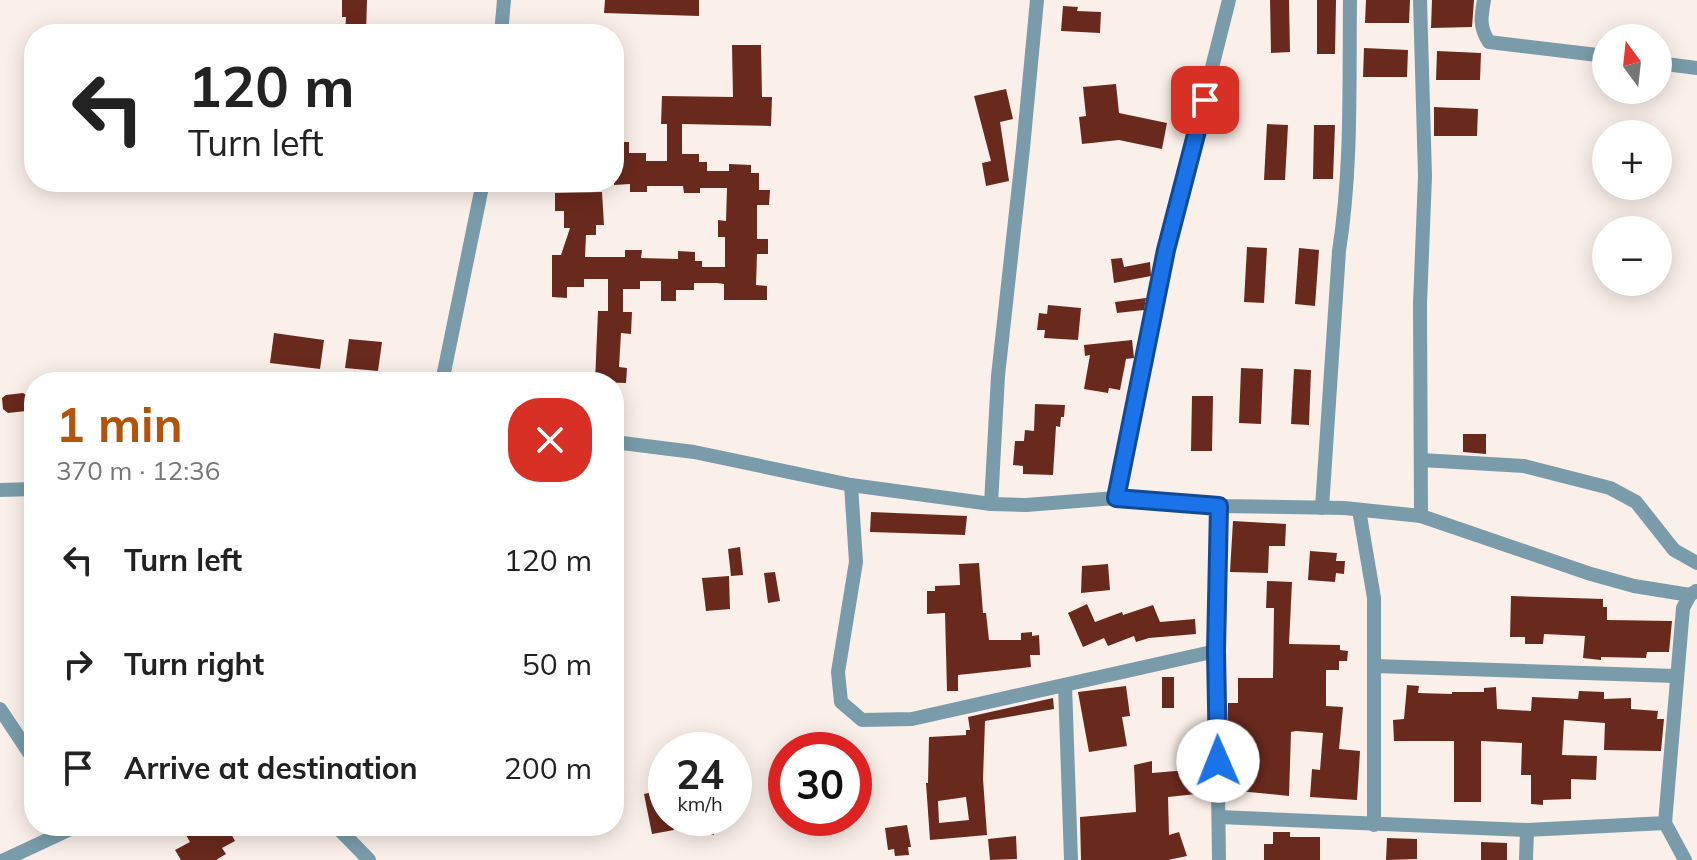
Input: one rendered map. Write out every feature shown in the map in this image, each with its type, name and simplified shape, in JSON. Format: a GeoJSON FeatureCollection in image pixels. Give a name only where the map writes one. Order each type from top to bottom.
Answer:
{"type":"FeatureCollection","features":[{"type":"Feature","properties":{"kind":"street"},"geometry":{"type":"LineString","coordinates":[[502,24],[504,0]]}},
{"type":"Feature","properties":{"kind":"street"},"geometry":{"type":"LineString","coordinates":[[991,504],[998,376],[1037,0]]}},
{"type":"Feature","properties":{"kind":"street"},"geometry":{"type":"LineString","coordinates":[[1116,498],[1166,250],[1229,0]]}},
{"type":"Feature","properties":{"kind":"street"},"geometry":{"type":"LineString","coordinates":[[1322,508],[1345,200],[1350,99],[1350,0]]}},
{"type":"Feature","properties":{"kind":"street"},"geometry":{"type":"LineString","coordinates":[[1420,0],[1425,176],[1420,304],[1421,516]]}},
{"type":"Feature","properties":{"kind":"street"},"geometry":{"type":"LineString","coordinates":[[1484,0],[1480,21],[1489,42],[1592,54]]}},
{"type":"Feature","properties":{"kind":"street"},"geometry":{"type":"LineString","coordinates":[[1672,65],[1697,68]]}},
{"type":"Feature","properties":{"kind":"street"},"geometry":{"type":"LineString","coordinates":[[444,372],[481,192]]}},
{"type":"Feature","properties":{"kind":"street"},"geometry":{"type":"LineString","coordinates":[[624,443],[694,452],[851,485],[991,504],[1026,505],[1116,498],[1421,516],[1591,574],[1634,586],[1693,593],[1683,608],[1665,823],[1685,860]]}},
{"type":"Feature","properties":{"kind":"street"},"geometry":{"type":"LineString","coordinates":[[1421,460],[1524,466],[1610,488],[1636,502],[1674,550],[1697,563]]}},
{"type":"Feature","properties":{"kind":"street"},"geometry":{"type":"LineString","coordinates":[[851,485],[856,562],[838,672],[841,702],[862,720],[912,719],[1216,651]]}},
{"type":"Feature","properties":{"kind":"street"},"geometry":{"type":"LineString","coordinates":[[0,490],[24,489]]}},
{"type":"Feature","properties":{"kind":"street"},"geometry":{"type":"LineString","coordinates":[[1219,506],[1216,651],[1219,860]]}},
{"type":"Feature","properties":{"kind":"street"},"geometry":{"type":"LineString","coordinates":[[1359,510],[1374,598],[1374,825]]}},
{"type":"Feature","properties":{"kind":"street"},"geometry":{"type":"LineString","coordinates":[[1374,666],[1676,676]]}},
{"type":"Feature","properties":{"kind":"street"},"geometry":{"type":"LineString","coordinates":[[1065,685],[1071,860]]}},
{"type":"Feature","properties":{"kind":"street"},"geometry":{"type":"LineString","coordinates":[[0,709],[24,745]]}},
{"type":"Feature","properties":{"kind":"street"},"geometry":{"type":"LineString","coordinates":[[1219,817],[1527,830],[1665,823]]}},
{"type":"Feature","properties":{"kind":"street"},"geometry":{"type":"LineString","coordinates":[[1526,860],[1527,830]]}},
{"type":"Feature","properties":{"kind":"street"},"geometry":{"type":"LineString","coordinates":[[4,860],[24,856],[59,836]]}},
{"type":"Feature","properties":{"kind":"street"},"geometry":{"type":"LineString","coordinates":[[346,836],[369,860]]}},
{"type":"Feature","properties":{"kind":"building"},"geometry":{"type":"Polygon","coordinates":[[[342,0],[367,0],[366,24],[346,24],[346,17],[342,17],[342,0]]]}},
{"type":"Feature","properties":{"kind":"building"},"geometry":{"type":"Polygon","coordinates":[[[605,0],[699,0],[699,16],[604,13],[605,0]]]}},
{"type":"Feature","properties":{"kind":"building"},"geometry":{"type":"Polygon","coordinates":[[[1270,0],[1289,0],[1290,52],[1271,53],[1270,0]]]}},
{"type":"Feature","properties":{"kind":"building"},"geometry":{"type":"Polygon","coordinates":[[[1317,0],[1336,0],[1335,54],[1317,54],[1317,0]]]}},
{"type":"Feature","properties":{"kind":"building"},"geometry":{"type":"Polygon","coordinates":[[[1366,0],[1410,0],[1409,23],[1365,23],[1366,0]]]}},
{"type":"Feature","properties":{"kind":"building"},"geometry":{"type":"Polygon","coordinates":[[[1432,0],[1474,0],[1472,27],[1431,28],[1432,0]]]}},
{"type":"Feature","properties":{"kind":"building"},"geometry":{"type":"Polygon","coordinates":[[[1063,6],[1078,7],[1077,11],[1101,12],[1100,33],[1061,31],[1063,6]]]}},
{"type":"Feature","properties":{"kind":"building"},"geometry":{"type":"Polygon","coordinates":[[[732,45],[761,45],[762,97],[772,97],[771,126],[682,124],[682,154],[699,154],[699,162],[707,162],[707,171],[729,171],[729,164],[751,165],[751,173],[759,173],[759,190],[770,190],[769,205],[757,205],[757,239],[768,239],[768,254],[757,254],[756,285],[767,286],[767,300],[724,300],[724,284],[694,283],[694,290],[676,290],[676,301],[661,301],[661,281],[640,281],[640,289],[623,289],[623,312],[632,312],[631,334],[621,333],[619,367],[627,368],[626,383],[624,372],[595,372],[598,311],[608,311],[608,279],[584,279],[584,287],[567,287],[567,298],[552,297],[552,255],[561,255],[570,228],[564,228],[564,211],[555,211],[555,193],[602,192],[604,225],[596,225],[596,235],[586,235],[585,257],[625,257],[625,250],[642,250],[641,258],[678,259],[678,251],[695,252],[695,261],[702,261],[702,267],[725,267],[725,237],[718,237],[718,220],[726,221],[727,188],[700,188],[700,193],[684,193],[683,186],[647,186],[647,192],[630,192],[630,184],[624,184],[624,142],[629,142],[629,153],[646,153],[646,161],[667,161],[667,124],[661,124],[662,96],[733,97],[732,45]]]}},
{"type":"Feature","properties":{"kind":"building"},"geometry":{"type":"Polygon","coordinates":[[[1364,48],[1408,50],[1407,77],[1363,77],[1364,48]]]}},
{"type":"Feature","properties":{"kind":"building"},"geometry":{"type":"Polygon","coordinates":[[[1437,51],[1481,53],[1480,80],[1436,80],[1437,51]]]}},
{"type":"Feature","properties":{"kind":"building"},"geometry":{"type":"Polygon","coordinates":[[[1116,84],[1119,113],[1167,123],[1162,149],[1119,140],[1082,144],[1079,117],[1086,116],[1083,87],[1116,84]]]}},
{"type":"Feature","properties":{"kind":"building"},"geometry":{"type":"Polygon","coordinates":[[[1006,89],[1013,119],[1000,122],[1009,181],[986,186],[982,163],[991,161],[974,96],[1006,89]]]}},
{"type":"Feature","properties":{"kind":"building"},"geometry":{"type":"Polygon","coordinates":[[[1434,107],[1478,109],[1477,136],[1434,136],[1434,107]]]}},
{"type":"Feature","properties":{"kind":"building"},"geometry":{"type":"Polygon","coordinates":[[[1267,124],[1288,125],[1285,180],[1264,180],[1267,124]]]}},
{"type":"Feature","properties":{"kind":"building"},"geometry":{"type":"Polygon","coordinates":[[[1314,125],[1335,125],[1333,179],[1313,179],[1314,125]]]}},
{"type":"Feature","properties":{"kind":"building"},"geometry":{"type":"Polygon","coordinates":[[[1247,247],[1267,248],[1264,303],[1244,302],[1247,247]]]}},
{"type":"Feature","properties":{"kind":"building"},"geometry":{"type":"Polygon","coordinates":[[[1299,248],[1319,250],[1315,306],[1295,304],[1299,248]]]}},
{"type":"Feature","properties":{"kind":"building"},"geometry":{"type":"Polygon","coordinates":[[[1122,258],[1124,267],[1150,262],[1151,276],[1114,283],[1111,259],[1122,258]]]}},
{"type":"Feature","properties":{"kind":"building"},"geometry":{"type":"Polygon","coordinates":[[[1146,298],[1144,310],[1117,313],[1115,302],[1146,298]]]}},
{"type":"Feature","properties":{"kind":"building"},"geometry":{"type":"Polygon","coordinates":[[[1048,305],[1081,308],[1078,340],[1044,338],[1045,330],[1037,330],[1039,313],[1047,314],[1048,305]]]}},
{"type":"Feature","properties":{"kind":"building"},"geometry":{"type":"Polygon","coordinates":[[[274,333],[324,340],[320,369],[270,363],[274,333]]]}},
{"type":"Feature","properties":{"kind":"building"},"geometry":{"type":"Polygon","coordinates":[[[349,339],[382,342],[378,371],[345,368],[349,339]]]}},
{"type":"Feature","properties":{"kind":"building"},"geometry":{"type":"Polygon","coordinates":[[[1132,340],[1134,358],[1126,359],[1120,390],[1109,388],[1108,393],[1084,389],[1090,355],[1085,356],[1084,345],[1132,340]]]}},
{"type":"Feature","properties":{"kind":"building"},"geometry":{"type":"Polygon","coordinates":[[[1241,368],[1263,369],[1261,424],[1239,423],[1241,368]]]}},
{"type":"Feature","properties":{"kind":"building"},"geometry":{"type":"Polygon","coordinates":[[[1294,369],[1311,370],[1309,425],[1291,424],[1294,369]]]}},
{"type":"Feature","properties":{"kind":"building"},"geometry":{"type":"Polygon","coordinates":[[[24,394],[24,411],[8,413],[3,409],[2,398],[24,394]]]}},
{"type":"Feature","properties":{"kind":"building"},"geometry":{"type":"Polygon","coordinates":[[[1192,396],[1213,396],[1212,451],[1191,451],[1192,396]]]}},
{"type":"Feature","properties":{"kind":"building"},"geometry":{"type":"Polygon","coordinates":[[[1035,404],[1065,405],[1060,427],[1056,426],[1053,475],[1023,474],[1023,466],[1013,465],[1015,441],[1024,441],[1025,430],[1034,431],[1035,404]]]}},
{"type":"Feature","properties":{"kind":"building"},"geometry":{"type":"Polygon","coordinates":[[[1463,434],[1486,434],[1486,454],[1463,452],[1463,434]]]}},
{"type":"Feature","properties":{"kind":"building"},"geometry":{"type":"Polygon","coordinates":[[[871,512],[967,516],[965,535],[870,532],[871,512]]]}},
{"type":"Feature","properties":{"kind":"building"},"geometry":{"type":"Polygon","coordinates":[[[1233,521],[1286,524],[1285,546],[1269,546],[1268,573],[1230,572],[1233,521]]]}},
{"type":"Feature","properties":{"kind":"building"},"geometry":{"type":"Polygon","coordinates":[[[740,547],[743,575],[731,576],[728,549],[740,547]]]}},
{"type":"Feature","properties":{"kind":"building"},"geometry":{"type":"Polygon","coordinates":[[[1310,551],[1337,553],[1336,561],[1345,561],[1344,574],[1336,573],[1335,582],[1308,580],[1310,551]]]}},
{"type":"Feature","properties":{"kind":"building"},"geometry":{"type":"Polygon","coordinates":[[[979,563],[983,613],[986,613],[989,640],[1021,640],[1021,633],[1032,632],[1032,636],[1039,635],[1040,655],[1030,655],[1031,667],[958,675],[958,691],[947,691],[945,613],[927,614],[927,591],[935,591],[935,586],[960,585],[959,564],[979,563]]]}},
{"type":"Feature","properties":{"kind":"building"},"geometry":{"type":"Polygon","coordinates":[[[1108,564],[1110,590],[1081,593],[1082,566],[1108,564]]]}},
{"type":"Feature","properties":{"kind":"building"},"geometry":{"type":"Polygon","coordinates":[[[775,572],[780,601],[768,603],[764,573],[775,572]]]}},
{"type":"Feature","properties":{"kind":"building"},"geometry":{"type":"Polygon","coordinates":[[[729,576],[730,609],[706,611],[702,578],[729,576]]]}},
{"type":"Feature","properties":{"kind":"building"},"geometry":{"type":"Polygon","coordinates":[[[1267,581],[1292,582],[1289,644],[1340,645],[1340,650],[1348,651],[1347,661],[1339,661],[1339,670],[1326,670],[1326,706],[1343,707],[1339,749],[1360,751],[1357,800],[1310,797],[1312,769],[1320,770],[1323,733],[1296,731],[1291,732],[1289,796],[1239,791],[1239,795],[1228,794],[1233,748],[1227,747],[1228,703],[1238,703],[1238,678],[1273,678],[1274,608],[1266,608],[1267,581]]]}},
{"type":"Feature","properties":{"kind":"building"},"geometry":{"type":"Polygon","coordinates":[[[1511,596],[1603,599],[1603,607],[1607,607],[1607,620],[1672,621],[1669,652],[1647,652],[1646,658],[1601,657],[1601,660],[1583,658],[1585,636],[1544,634],[1543,644],[1525,644],[1525,637],[1510,637],[1511,596]]]}},
{"type":"Feature","properties":{"kind":"building"},"geometry":{"type":"Polygon","coordinates":[[[1087,604],[1095,622],[1153,605],[1160,622],[1195,619],[1196,634],[1136,642],[1134,636],[1108,646],[1104,638],[1083,647],[1068,613],[1087,604]]]}},
{"type":"Feature","properties":{"kind":"building"},"geometry":{"type":"Polygon","coordinates":[[[1162,677],[1174,677],[1174,708],[1162,708],[1162,677]]]}},
{"type":"Feature","properties":{"kind":"building"},"geometry":{"type":"Polygon","coordinates":[[[1407,685],[1419,686],[1418,693],[1452,694],[1484,692],[1484,688],[1496,687],[1497,709],[1531,711],[1532,697],[1578,699],[1579,691],[1604,692],[1604,699],[1631,698],[1631,709],[1658,711],[1657,719],[1664,719],[1661,751],[1604,750],[1605,723],[1564,720],[1562,755],[1597,756],[1596,780],[1571,779],[1571,799],[1543,800],[1543,805],[1531,804],[1531,775],[1521,775],[1522,743],[1481,741],[1481,802],[1454,802],[1454,741],[1394,741],[1393,720],[1404,719],[1407,685]]]}},
{"type":"Feature","properties":{"kind":"building"},"geometry":{"type":"Polygon","coordinates":[[[1126,686],[1130,716],[1122,717],[1127,746],[1089,752],[1078,692],[1126,686]]]}},
{"type":"Feature","properties":{"kind":"building"},"geometry":{"type":"Polygon","coordinates":[[[1053,698],[1054,709],[985,721],[983,779],[987,835],[930,840],[926,783],[929,737],[966,735],[966,730],[970,730],[968,717],[1053,698]],[[966,797],[938,801],[939,823],[969,820],[966,797]]]}},
{"type":"Feature","properties":{"kind":"building"},"geometry":{"type":"Polygon","coordinates":[[[1152,761],[1152,773],[1188,770],[1189,779],[1196,778],[1196,783],[1206,782],[1206,793],[1168,797],[1169,835],[1179,832],[1187,856],[1168,860],[1081,860],[1080,817],[1136,812],[1134,765],[1152,761]]]}},
{"type":"Feature","properties":{"kind":"building"},"geometry":{"type":"Polygon","coordinates":[[[648,793],[648,814],[644,794],[648,793]]]}},
{"type":"Feature","properties":{"kind":"building"},"geometry":{"type":"Polygon","coordinates":[[[907,825],[911,847],[908,847],[909,855],[895,856],[894,849],[888,850],[885,828],[907,825]]]}},
{"type":"Feature","properties":{"kind":"building"},"geometry":{"type":"Polygon","coordinates":[[[1273,832],[1290,832],[1290,837],[1320,837],[1320,860],[1264,860],[1264,844],[1273,844],[1273,832]]]}},
{"type":"Feature","properties":{"kind":"building"},"geometry":{"type":"Polygon","coordinates":[[[187,836],[232,836],[235,841],[222,848],[226,854],[216,860],[181,860],[175,850],[190,842],[187,836]]]}},
{"type":"Feature","properties":{"kind":"building"},"geometry":{"type":"Polygon","coordinates":[[[1016,836],[1017,859],[990,860],[988,839],[1016,836]]]}},
{"type":"Feature","properties":{"kind":"building"},"geometry":{"type":"Polygon","coordinates":[[[1387,838],[1417,839],[1417,859],[1386,860],[1387,838]]]}},
{"type":"Feature","properties":{"kind":"building"},"geometry":{"type":"Polygon","coordinates":[[[1481,842],[1507,843],[1507,860],[1481,860],[1481,842]]]}},
{"type":"Feature","properties":{"kind":"route"},"geometry":{"type":"LineString","coordinates":[[1205,100],[1166,250],[1116,498],[1219,506],[1216,651],[1218,761]]}}]}
